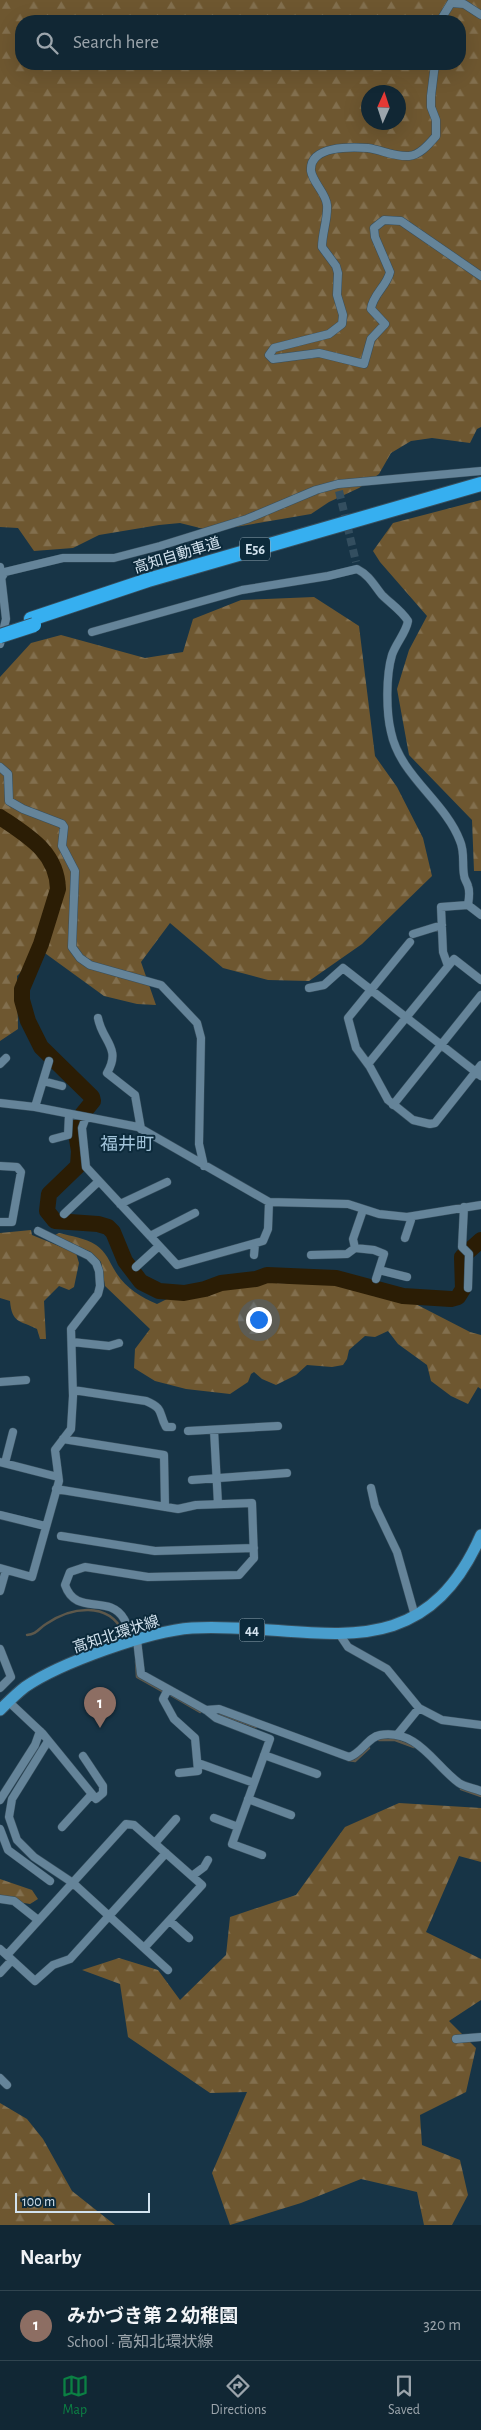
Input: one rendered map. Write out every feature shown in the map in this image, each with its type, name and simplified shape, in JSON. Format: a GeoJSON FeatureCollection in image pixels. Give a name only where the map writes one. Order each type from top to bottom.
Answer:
{"type":"FeatureCollection","features":[{"type":"Feature","properties":{"kind":"highway","name":"高知自動車道"},"geometry":{"type":"LineString","coordinates":[[0,636],[148,580],[481,484]]}},
{"type":"Feature","properties":{"kind":"highway","name":"高知自動車道"},"geometry":{"type":"LineString","coordinates":[[2,623],[33,622],[481,492]]}},
{"type":"Feature","properties":{"kind":"main road","name":"高知北環状線"},"geometry":{"type":"LineString","coordinates":[[0,1710],[23,1688],[42,1677],[135,1641],[191,1628],[340,1635],[366,1633],[388,1628],[415,1616],[429,1607],[458,1577],[472,1556],[481,1535]]}},
{"type":"Feature","properties":{"kind":"street"},"geometry":{"type":"LineString","coordinates":[[444,15],[451,3],[464,4],[481,16]]}},
{"type":"Feature","properties":{"kind":"street"},"geometry":{"type":"LineString","coordinates":[[434,70],[431,107],[436,120],[436,136],[423,150],[411,156],[388,154],[370,149],[348,148],[320,153],[314,159],[311,171],[327,204],[322,247],[336,266],[338,273],[337,295],[343,315],[342,324],[329,334],[274,348],[270,355],[273,358],[282,359],[318,353],[364,364],[371,339],[385,324],[371,309],[372,299],[390,272],[374,228],[384,220],[401,221],[481,276]]}},
{"type":"Feature","properties":{"kind":"street"},"geometry":{"type":"LineString","coordinates":[[2,576],[5,572],[63,558],[114,558],[160,546],[247,519],[316,490],[481,471]]}},
{"type":"Feature","properties":{"kind":"street"},"geometry":{"type":"LineString","coordinates":[[92,632],[242,590],[312,580],[357,566],[383,596],[404,614],[408,621],[392,655],[390,668],[388,710],[391,733],[398,751],[408,768],[445,815],[460,839],[463,848],[464,877],[469,888],[468,905]]}},
{"type":"Feature","properties":{"kind":"street"},"geometry":{"type":"LineString","coordinates":[[0,567],[2,576],[0,644]]}},
{"type":"Feature","properties":{"kind":"street"},"geometry":{"type":"LineString","coordinates":[[0,767],[8,774],[9,801],[22,809],[62,824],[64,827],[62,846],[75,871],[72,947],[80,958],[90,965],[161,985],[197,1023],[201,1038],[199,1144],[204,1166]]}},
{"type":"Feature","properties":{"kind":"street"},"geometry":{"type":"LineString","coordinates":[[448,966],[444,952],[441,907],[468,905],[481,915]]}},
{"type":"Feature","properties":{"kind":"street"},"geometry":{"type":"LineString","coordinates":[[413,934],[442,925]]}},
{"type":"Feature","properties":{"kind":"street"},"geometry":{"type":"LineString","coordinates":[[309,988],[324,985],[343,968],[371,991],[440,1044],[479,1071],[435,1123],[430,1124],[413,1120],[393,1104],[356,1048],[348,1018],[371,991],[410,942]]}},
{"type":"Feature","properties":{"kind":"street"},"geometry":{"type":"LineString","coordinates":[[368,1064],[454,959],[481,980]]}},
{"type":"Feature","properties":{"kind":"street"},"geometry":{"type":"LineString","coordinates":[[393,1104],[481,995]]}},
{"type":"Feature","properties":{"kind":"street"},"geometry":{"type":"LineString","coordinates":[[98,1018],[99,1025],[113,1052],[114,1061],[107,1072],[135,1095],[141,1129]]}},
{"type":"Feature","properties":{"kind":"street"},"geometry":{"type":"LineString","coordinates":[[36,1107],[49,1061]]}},
{"type":"Feature","properties":{"kind":"street"},"geometry":{"type":"LineString","coordinates":[[43,1081],[62,1086]]}},
{"type":"Feature","properties":{"kind":"street"},"geometry":{"type":"LineString","coordinates":[[0,1103],[36,1107],[141,1129],[269,1202],[348,1204],[387,1216],[412,1217],[481,1205]]}},
{"type":"Feature","properties":{"kind":"street"},"geometry":{"type":"LineString","coordinates":[[79,1116],[86,1167],[177,1265],[255,1244],[263,1240],[267,1236],[269,1202]]}},
{"type":"Feature","properties":{"kind":"street"},"geometry":{"type":"LineString","coordinates":[[53,1139],[68,1135],[79,1116]]}},
{"type":"Feature","properties":{"kind":"street"},"geometry":{"type":"LineString","coordinates":[[0,1166],[17,1167],[21,1172],[12,1222],[0,1222]]}},
{"type":"Feature","properties":{"kind":"street"},"geometry":{"type":"LineString","coordinates":[[64,1214],[99,1181]]}},
{"type":"Feature","properties":{"kind":"street"},"geometry":{"type":"LineString","coordinates":[[120,1204],[167,1182]]}},
{"type":"Feature","properties":{"kind":"street"},"geometry":{"type":"LineString","coordinates":[[464,1208],[468,1288]]}},
{"type":"Feature","properties":{"kind":"street"},"geometry":{"type":"LineString","coordinates":[[355,1248],[353,1239],[363,1210]]}},
{"type":"Feature","properties":{"kind":"street"},"geometry":{"type":"LineString","coordinates":[[150,1236],[196,1213]]}},
{"type":"Feature","properties":{"kind":"street"},"geometry":{"type":"LineString","coordinates":[[405,1238],[412,1217]]}},
{"type":"Feature","properties":{"kind":"street"},"geometry":{"type":"LineString","coordinates":[[0,1591],[3,1569],[32,1577],[56,1489],[58,1476],[55,1450],[70,1429],[73,1390],[72,1330],[98,1294],[100,1286],[96,1262],[89,1256],[38,1230]]}},
{"type":"Feature","properties":{"kind":"street"},"geometry":{"type":"LineString","coordinates":[[254,1255],[255,1244]]}},
{"type":"Feature","properties":{"kind":"street"},"geometry":{"type":"LineString","coordinates":[[136,1267],[159,1246]]}},
{"type":"Feature","properties":{"kind":"street"},"geometry":{"type":"LineString","coordinates":[[311,1255],[347,1254],[355,1248],[374,1250],[384,1254],[376,1280]]}},
{"type":"Feature","properties":{"kind":"street"},"geometry":{"type":"LineString","coordinates":[[379,1270],[407,1277]]}},
{"type":"Feature","properties":{"kind":"street"},"geometry":{"type":"LineString","coordinates":[[72,1342],[109,1346],[119,1343]]}},
{"type":"Feature","properties":{"kind":"street"},"geometry":{"type":"LineString","coordinates":[[0,1382],[26,1380]]}},
{"type":"Feature","properties":{"kind":"street"},"geometry":{"type":"LineString","coordinates":[[73,1390],[146,1401],[155,1405],[163,1414],[166,1427],[172,1427]]}},
{"type":"Feature","properties":{"kind":"street"},"geometry":{"type":"LineString","coordinates":[[188,1431],[278,1426]]}},
{"type":"Feature","properties":{"kind":"street"},"geometry":{"type":"LineString","coordinates":[[214,1430],[218,1504]]}},
{"type":"Feature","properties":{"kind":"street"},"geometry":{"type":"LineString","coordinates":[[13,1432],[3,1462],[58,1476]]}},
{"type":"Feature","properties":{"kind":"street"},"geometry":{"type":"LineString","coordinates":[[63,1439],[164,1455],[165,1507]]}},
{"type":"Feature","properties":{"kind":"street"},"geometry":{"type":"LineString","coordinates":[[192,1480],[287,1474]]}},
{"type":"Feature","properties":{"kind":"street"},"geometry":{"type":"LineString","coordinates":[[371,1488],[375,1506],[397,1552],[415,1616]]}},
{"type":"Feature","properties":{"kind":"street"},"geometry":{"type":"LineString","coordinates":[[56,1489],[178,1509],[218,1504],[252,1503],[254,1558],[239,1575],[148,1577],[85,1567],[70,1572],[65,1585],[71,1598],[78,1603],[115,1610],[124,1618],[135,1641],[142,1674],[206,1710],[216,1718],[270,1739],[232,1844],[262,1855]]}},
{"type":"Feature","properties":{"kind":"street"},"geometry":{"type":"LineString","coordinates":[[0,1515],[45,1526]]}},
{"type":"Feature","properties":{"kind":"street"},"geometry":{"type":"LineString","coordinates":[[61,1536],[156,1551],[254,1548]]}},
{"type":"Feature","properties":{"kind":"street"},"geometry":{"type":"LineString","coordinates":[[340,1635],[348,1647],[386,1669],[420,1708],[442,1720],[481,1725]]}},
{"type":"Feature","properties":{"kind":"street"},"geometry":{"type":"LineString","coordinates":[[0,1649],[11,1677],[1,1687]]}},
{"type":"Feature","properties":{"kind":"street"},"geometry":{"type":"LineString","coordinates":[[168,1689],[163,1698],[174,1719],[195,1738],[198,1771],[180,1773]]}},
{"type":"Feature","properties":{"kind":"street"},"geometry":{"type":"LineString","coordinates":[[9,1702],[40,1731],[96,1799],[102,1793],[103,1786],[83,1756]]}},
{"type":"Feature","properties":{"kind":"street"},"geometry":{"type":"LineString","coordinates":[[397,1736],[420,1708]]}},
{"type":"Feature","properties":{"kind":"street"},"geometry":{"type":"LineString","coordinates":[[206,1710],[219,1709],[349,1756],[377,1735],[397,1736],[426,1749],[460,1783],[481,1791]]}},
{"type":"Feature","properties":{"kind":"street"},"geometry":{"type":"LineString","coordinates":[[0,1800],[35,1745],[40,1731]]}},
{"type":"Feature","properties":{"kind":"street"},"geometry":{"type":"LineString","coordinates":[[48,1741],[12,1799],[9,1817],[20,1845],[72,1883],[168,1970]]}},
{"type":"Feature","properties":{"kind":"street"},"geometry":{"type":"LineString","coordinates":[[264,1755],[317,1774]]}},
{"type":"Feature","properties":{"kind":"street"},"geometry":{"type":"LineString","coordinates":[[198,1763],[254,1783]]}},
{"type":"Feature","properties":{"kind":"street"},"geometry":{"type":"LineString","coordinates":[[62,1827],[92,1794]]}},
{"type":"Feature","properties":{"kind":"street"},"geometry":{"type":"LineString","coordinates":[[248,1800],[291,1815]]}},
{"type":"Feature","properties":{"kind":"street"},"geometry":{"type":"LineString","coordinates":[[214,1818],[238,1827]]}},
{"type":"Feature","properties":{"kind":"street"},"geometry":{"type":"LineString","coordinates":[[155,1843],[176,1819]]}},
{"type":"Feature","properties":{"kind":"street"},"geometry":{"type":"LineString","coordinates":[[0,1973],[38,1920],[126,1824],[134,1825],[202,1886],[144,1948]]}},
{"type":"Feature","properties":{"kind":"street"},"geometry":{"type":"LineString","coordinates":[[0,1831],[8,1850],[50,1881]]}},
{"type":"Feature","properties":{"kind":"street"},"geometry":{"type":"LineString","coordinates":[[0,1949],[36,1981],[53,1964],[70,1959],[166,1853]]}},
{"type":"Feature","properties":{"kind":"street"},"geometry":{"type":"LineString","coordinates":[[192,1876],[204,1867],[208,1860]]}},
{"type":"Feature","properties":{"kind":"street"},"geometry":{"type":"LineString","coordinates":[[0,1899],[14,1900],[38,1920]]}},
{"type":"Feature","properties":{"kind":"street"},"geometry":{"type":"LineString","coordinates":[[170,1921],[189,1938]]}},
{"type":"Feature","properties":{"kind":"street"},"geometry":{"type":"LineString","coordinates":[[456,2040],[481,2037]]}},
{"type":"Feature","properties":{"kind":"street"},"geometry":{"type":"LineString","coordinates":[[0,2078],[7,2085]]}},
{"type":"Feature","properties":{"kind":"green space"},"geometry":{"type":"Polygon","coordinates":[[[0,0],[481,0],[481,427],[477,429],[470,443],[432,438],[411,441],[391,453],[379,474],[359,488],[329,502],[311,514],[212,531],[180,523],[159,525],[99,535],[73,548],[34,551],[18,528],[0,527],[0,0]]]}},
{"type":"Feature","properties":{"kind":"green space"},"geometry":{"type":"Polygon","coordinates":[[[481,500],[481,871],[474,871],[472,820],[409,755],[397,689],[409,650],[427,616],[380,562],[373,551],[393,523],[481,500]]]}},
{"type":"Feature","properties":{"kind":"green space"},"geometry":{"type":"Polygon","coordinates":[[[314,597],[359,626],[375,756],[397,787],[423,838],[432,876],[362,944],[309,981],[268,980],[223,968],[170,923],[141,962],[156,1005],[137,1004],[104,996],[42,951],[17,976],[18,1029],[0,1041],[0,677],[31,643],[61,635],[145,658],[183,652],[193,619],[241,600],[314,597]]]}},
{"type":"Feature","properties":{"kind":"green space"},"geometry":{"type":"Polygon","coordinates":[[[31,1230],[32,1235],[76,1253],[79,1263],[74,1287],[69,1290],[59,1286],[44,1301],[46,1339],[40,1339],[37,1329],[15,1318],[10,1301],[0,1298],[0,1233],[31,1230]]]}},
{"type":"Feature","properties":{"kind":"green space"},"geometry":{"type":"Polygon","coordinates":[[[59,1233],[83,1239],[96,1245],[106,1255],[125,1284],[140,1296],[157,1304],[173,1296],[209,1296],[227,1285],[266,1279],[337,1279],[404,1298],[470,1332],[481,1335],[481,1389],[478,1387],[468,1404],[451,1396],[431,1381],[427,1365],[398,1344],[388,1331],[375,1337],[365,1336],[349,1350],[343,1365],[332,1367],[307,1365],[296,1375],[276,1385],[262,1379],[254,1372],[251,1374],[248,1382],[230,1394],[186,1389],[155,1381],[134,1368],[135,1349],[150,1329],[105,1286],[101,1262],[91,1252],[53,1236],[59,1233]]]}},
{"type":"Feature","properties":{"kind":"green space"},"geometry":{"type":"Polygon","coordinates":[[[399,1803],[481,1808],[481,1862],[459,1856],[426,1932],[481,1959],[481,2000],[449,2021],[476,2048],[466,2092],[420,2115],[422,2145],[460,2160],[468,2195],[452,2225],[424,2225],[417,2192],[361,2179],[301,2203],[230,2225],[212,2173],[247,2092],[210,2093],[128,2037],[120,1984],[82,1970],[119,1958],[158,1970],[180,2000],[226,1955],[230,1917],[296,1895],[345,1827],[399,1803]]]}},
{"type":"Feature","properties":{"kind":"green space"},"geometry":{"type":"Polygon","coordinates":[[[0,1879],[32,1890],[38,1899],[30,1904],[0,1899],[0,1879]]]}},
{"type":"Feature","properties":{"kind":"green space"},"geometry":{"type":"Polygon","coordinates":[[[0,2103],[27,2119],[43,2139],[72,2191],[115,2225],[0,2225],[0,2103]]]}},
{"type":"Feature","properties":{"kind":"waterway"},"geometry":{"type":"LineString","coordinates":[[0,817],[30,838],[47,855],[56,876],[58,889],[41,944],[22,989],[22,1000],[28,1021],[41,1047],[92,1097],[93,1101],[76,1122],[75,1127],[79,1151],[78,1166],[49,1194],[47,1211],[55,1221],[98,1224],[108,1227],[113,1232],[125,1261],[141,1282],[159,1291],[184,1293],[205,1289],[221,1283],[256,1279],[267,1275],[336,1278],[403,1296],[451,1299],[458,1297],[463,1289],[462,1257],[481,1240]]}},
{"type":"Feature","properties":{"kind":"waterway"},"geometry":{"type":"LineString","coordinates":[[27,1635],[56,1618],[77,1611],[88,1610],[99,1611],[108,1615],[123,1632]]}},
{"type":"Feature","properties":{"kind":"waterway"},"geometry":{"type":"LineString","coordinates":[[136,1661],[137,1677],[162,1691]]}},
{"type":"Feature","properties":{"kind":"waterway"},"geometry":{"type":"LineString","coordinates":[[169,1694],[200,1712]]}},
{"type":"Feature","properties":{"kind":"waterway"},"geometry":{"type":"LineString","coordinates":[[220,1714],[256,1727]]}},
{"type":"Feature","properties":{"kind":"waterway"},"geometry":{"type":"LineString","coordinates":[[379,1740],[395,1740],[414,1747]]}},
{"type":"Feature","properties":{"kind":"waterway"},"geometry":{"type":"LineString","coordinates":[[348,1760],[355,1761],[369,1748]]}},
{"type":"Feature","properties":{"kind":"waterway"},"geometry":{"type":"LineString","coordinates":[[461,1789],[481,1796]]}},
{"type":"Feature","properties":{"kind":"tunnel"},"geometry":{"type":"LineString","coordinates":[[339,491],[356,562]]}},
{"type":"Feature","properties":{"kind":"place","name":"みかづき第２幼稚園"},"geometry":{"type":"Point","coordinates":[100,1728]}},
{"type":"Feature","properties":{"kind":"district","name":"福井町"},"geometry":{"type":"Point","coordinates":[127,1144]}}]}
